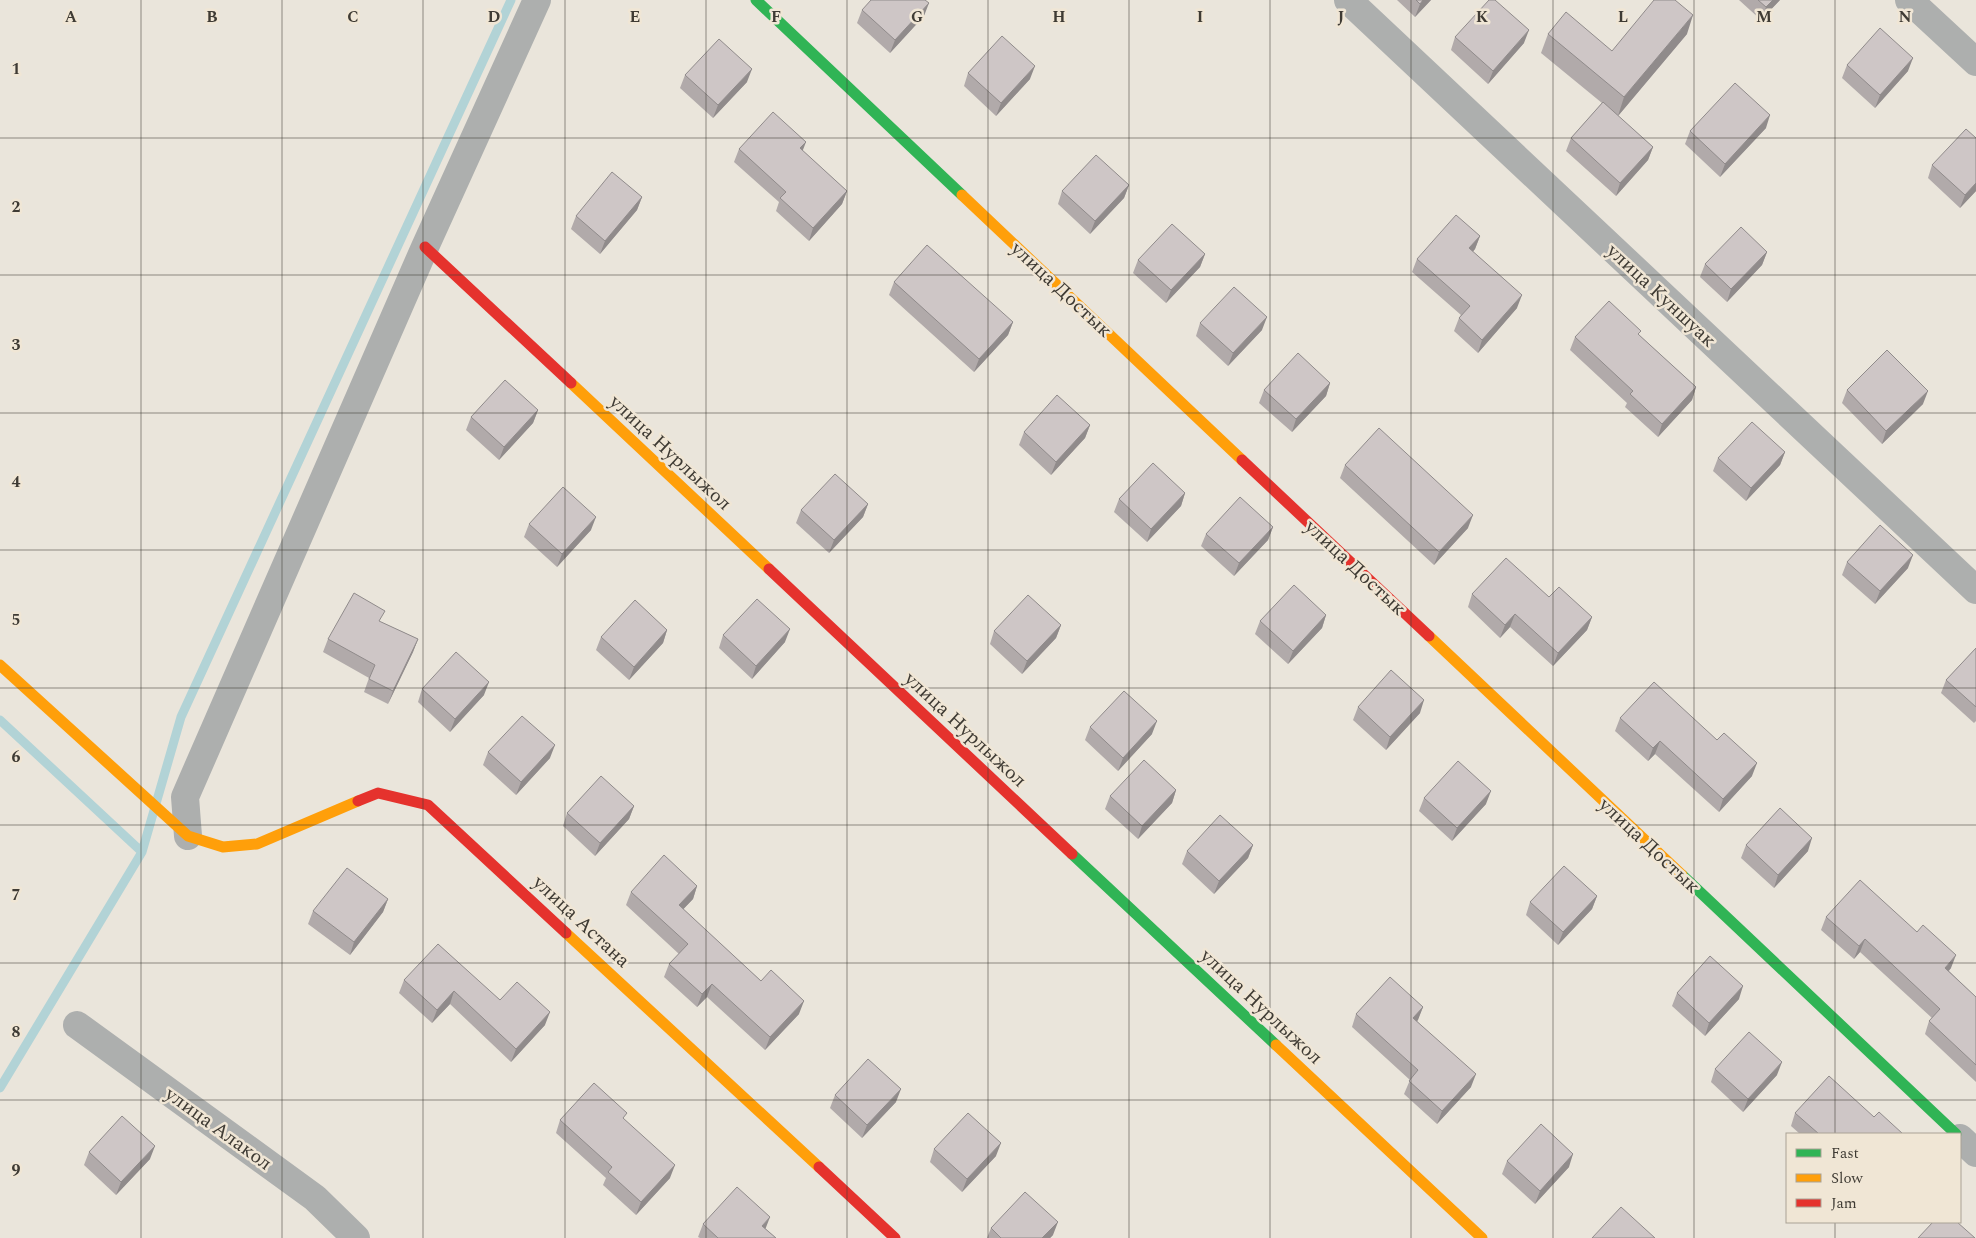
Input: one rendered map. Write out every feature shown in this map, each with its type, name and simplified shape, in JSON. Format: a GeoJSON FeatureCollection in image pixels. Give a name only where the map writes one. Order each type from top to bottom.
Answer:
{"type":"FeatureCollection","features":[{"type":"Feature","properties":{"kind":"street"},"geometry":{"type":"LineString","coordinates":[[188,836],[185,797],[425,247],[537,0]]}},
{"type":"Feature","properties":{"kind":"street","name":"улица Достык"},"geometry":{"type":"LineString","coordinates":[[756,0],[1955,1133]]}},
{"type":"Feature","properties":{"kind":"street","name":"улица Куншуак"},"geometry":{"type":"LineString","coordinates":[[1348,0],[1976,590]]}},
{"type":"Feature","properties":{"kind":"street"},"geometry":{"type":"LineString","coordinates":[[1908,0],[1976,62]]}},
{"type":"Feature","properties":{"kind":"street","name":"улица Нурлыжол"},"geometry":{"type":"LineString","coordinates":[[425,247],[1482,1238]]}},
{"type":"Feature","properties":{"kind":"street"},"geometry":{"type":"LineString","coordinates":[[0,665],[188,836]]}},
{"type":"Feature","properties":{"kind":"street","name":"улица Астана"},"geometry":{"type":"LineString","coordinates":[[188,836],[223,847],[256,844],[378,793],[428,804],[895,1238]]}},
{"type":"Feature","properties":{"kind":"street","name":"улица Алакол"},"geometry":{"type":"LineString","coordinates":[[77,1025],[315,1198],[356,1238]]}},
{"type":"Feature","properties":{"kind":"street"},"geometry":{"type":"LineString","coordinates":[[1961,1139],[1976,1153]]}},
{"type":"Feature","properties":{"kind":"building"},"geometry":{"type":"Polygon","coordinates":[[[871,0],[925,0],[929,3],[895,40],[862,10],[871,0]]]}},
{"type":"Feature","properties":{"kind":"building"},"geometry":{"type":"Polygon","coordinates":[[[1489,0],[1495,0],[1529,30],[1493,71],[1455,37],[1489,0]]]}},
{"type":"Feature","properties":{"kind":"building"},"geometry":{"type":"Polygon","coordinates":[[[1654,0],[1675,0],[1693,15],[1624,97],[1548,34],[1566,12],[1612,51],[1654,0]]]}},
{"type":"Feature","properties":{"kind":"building"},"geometry":{"type":"Polygon","coordinates":[[[1758,0],[1773,0],[1766,7],[1758,0]]]}},
{"type":"Feature","properties":{"kind":"building"},"geometry":{"type":"Polygon","coordinates":[[[1880,28],[1913,58],[1880,95],[1847,65],[1880,28]]]}},
{"type":"Feature","properties":{"kind":"building"},"geometry":{"type":"Polygon","coordinates":[[[1002,36],[1035,66],[1001,103],[968,73],[1002,36]]]}},
{"type":"Feature","properties":{"kind":"building"},"geometry":{"type":"Polygon","coordinates":[[[719,39],[752,69],[718,105],[685,75],[719,39]]]}},
{"type":"Feature","properties":{"kind":"building"},"geometry":{"type":"Polygon","coordinates":[[[1735,83],[1770,115],[1725,164],[1690,131],[1735,83]]]}},
{"type":"Feature","properties":{"kind":"building"},"geometry":{"type":"Polygon","coordinates":[[[1603,102],[1653,147],[1620,183],[1571,138],[1603,102]]]}},
{"type":"Feature","properties":{"kind":"building"},"geometry":{"type":"Polygon","coordinates":[[[773,112],[806,142],[800,148],[847,191],[813,228],[780,198],[786,192],[739,149],[773,112]]]}},
{"type":"Feature","properties":{"kind":"building"},"geometry":{"type":"Polygon","coordinates":[[[1966,129],[1976,138],[1976,183],[1965,195],[1932,165],[1966,129]]]}},
{"type":"Feature","properties":{"kind":"building"},"geometry":{"type":"Polygon","coordinates":[[[1096,155],[1129,185],[1095,221],[1062,191],[1096,155]]]}},
{"type":"Feature","properties":{"kind":"building"},"geometry":{"type":"Polygon","coordinates":[[[612,172],[642,197],[605,241],[576,216],[612,172]]]}},
{"type":"Feature","properties":{"kind":"building"},"geometry":{"type":"Polygon","coordinates":[[[1456,215],[1480,236],[1469,248],[1522,295],[1482,340],[1459,318],[1470,306],[1417,259],[1456,215]]]}},
{"type":"Feature","properties":{"kind":"building"},"geometry":{"type":"Polygon","coordinates":[[[1172,224],[1205,254],[1171,290],[1138,260],[1172,224]]]}},
{"type":"Feature","properties":{"kind":"building"},"geometry":{"type":"Polygon","coordinates":[[[1741,227],[1767,252],[1731,289],[1705,264],[1741,227]]]}},
{"type":"Feature","properties":{"kind":"building"},"geometry":{"type":"Polygon","coordinates":[[[927,245],[1013,322],[979,359],[894,282],[927,245]]]}},
{"type":"Feature","properties":{"kind":"building"},"geometry":{"type":"Polygon","coordinates":[[[1234,287],[1267,317],[1233,353],[1200,323],[1234,287]]]}},
{"type":"Feature","properties":{"kind":"building"},"geometry":{"type":"Polygon","coordinates":[[[1609,301],[1641,331],[1638,334],[1696,387],[1662,424],[1630,394],[1633,391],[1575,337],[1609,301]]]}},
{"type":"Feature","properties":{"kind":"building"},"geometry":{"type":"Polygon","coordinates":[[[1887,350],[1928,391],[1886,431],[1847,390],[1887,350]]]}},
{"type":"Feature","properties":{"kind":"building"},"geometry":{"type":"Polygon","coordinates":[[[1298,353],[1330,383],[1296,419],[1264,390],[1298,353]]]}},
{"type":"Feature","properties":{"kind":"building"},"geometry":{"type":"Polygon","coordinates":[[[505,380],[538,410],[504,447],[471,417],[505,380]]]}},
{"type":"Feature","properties":{"kind":"building"},"geometry":{"type":"Polygon","coordinates":[[[1057,395],[1090,425],[1056,462],[1024,432],[1057,395]]]}},
{"type":"Feature","properties":{"kind":"building"},"geometry":{"type":"Polygon","coordinates":[[[1752,422],[1785,452],[1751,488],[1718,458],[1752,422]]]}},
{"type":"Feature","properties":{"kind":"building"},"geometry":{"type":"Polygon","coordinates":[[[1379,428],[1473,515],[1439,552],[1345,465],[1379,428]]]}},
{"type":"Feature","properties":{"kind":"building"},"geometry":{"type":"Polygon","coordinates":[[[1153,463],[1185,493],[1151,529],[1119,499],[1153,463]]]}},
{"type":"Feature","properties":{"kind":"building"},"geometry":{"type":"Polygon","coordinates":[[[835,474],[868,504],[834,540],[801,510],[835,474]]]}},
{"type":"Feature","properties":{"kind":"building"},"geometry":{"type":"Polygon","coordinates":[[[563,487],[596,517],[562,554],[529,524],[563,487]]]}},
{"type":"Feature","properties":{"kind":"building"},"geometry":{"type":"Polygon","coordinates":[[[1240,497],[1273,527],[1239,563],[1206,534],[1240,497]]]}},
{"type":"Feature","properties":{"kind":"building"},"geometry":{"type":"Polygon","coordinates":[[[1880,525],[1913,555],[1880,591],[1847,562],[1880,525]]]}},
{"type":"Feature","properties":{"kind":"building"},"geometry":{"type":"Polygon","coordinates":[[[1506,558],[1549,597],[1559,587],[1592,617],[1558,653],[1515,614],[1505,625],[1472,594],[1506,558]]]}},
{"type":"Feature","properties":{"kind":"building"},"geometry":{"type":"Polygon","coordinates":[[[1294,585],[1326,615],[1293,651],[1260,621],[1294,585]]]}},
{"type":"Feature","properties":{"kind":"building"},"geometry":{"type":"Polygon","coordinates":[[[354,593],[385,611],[379,621],[418,639],[393,691],[369,679],[375,665],[328,639],[354,593]]]}},
{"type":"Feature","properties":{"kind":"building"},"geometry":{"type":"Polygon","coordinates":[[[1028,595],[1061,625],[1027,661],[994,631],[1028,595]]]}},
{"type":"Feature","properties":{"kind":"building"},"geometry":{"type":"Polygon","coordinates":[[[757,599],[790,629],[756,666],[723,635],[757,599]]]}},
{"type":"Feature","properties":{"kind":"building"},"geometry":{"type":"Polygon","coordinates":[[[635,600],[667,630],[634,667],[601,637],[635,600]]]}},
{"type":"Feature","properties":{"kind":"building"},"geometry":{"type":"Polygon","coordinates":[[[1976,648],[1976,707],[1946,680],[1976,648]]]}},
{"type":"Feature","properties":{"kind":"building"},"geometry":{"type":"Polygon","coordinates":[[[456,652],[489,682],[455,719],[422,689],[456,652]]]}},
{"type":"Feature","properties":{"kind":"building"},"geometry":{"type":"Polygon","coordinates":[[[1391,670],[1424,700],[1390,737],[1358,707],[1391,670]]]}},
{"type":"Feature","properties":{"kind":"building"},"geometry":{"type":"Polygon","coordinates":[[[1654,682],[1717,740],[1724,733],[1757,763],[1723,799],[1660,741],[1653,748],[1620,718],[1654,682]]]}},
{"type":"Feature","properties":{"kind":"building"},"geometry":{"type":"Polygon","coordinates":[[[1124,691],[1157,721],[1123,758],[1090,727],[1124,691]]]}},
{"type":"Feature","properties":{"kind":"building"},"geometry":{"type":"Polygon","coordinates":[[[522,716],[555,745],[521,782],[488,752],[522,716]]]}},
{"type":"Feature","properties":{"kind":"building"},"geometry":{"type":"Polygon","coordinates":[[[1144,760],[1176,790],[1142,826],[1110,796],[1144,760]]]}},
{"type":"Feature","properties":{"kind":"building"},"geometry":{"type":"Polygon","coordinates":[[[1458,761],[1491,791],[1457,828],[1424,798],[1458,761]]]}},
{"type":"Feature","properties":{"kind":"building"},"geometry":{"type":"Polygon","coordinates":[[[601,776],[634,806],[600,843],[567,813],[601,776]]]}},
{"type":"Feature","properties":{"kind":"building"},"geometry":{"type":"Polygon","coordinates":[[[1780,808],[1812,838],[1778,875],[1746,845],[1780,808]]]}},
{"type":"Feature","properties":{"kind":"building"},"geometry":{"type":"Polygon","coordinates":[[[1220,815],[1253,845],[1219,881],[1187,851],[1220,815]]]}},
{"type":"Feature","properties":{"kind":"building"},"geometry":{"type":"Polygon","coordinates":[[[664,855],[697,886],[679,905],[761,981],[771,970],[804,1001],[770,1037],[712,984],[702,994],[669,964],[688,944],[631,892],[664,855]]]}},
{"type":"Feature","properties":{"kind":"building"},"geometry":{"type":"Polygon","coordinates":[[[1564,866],[1597,896],[1563,932],[1530,902],[1564,866]]]}},
{"type":"Feature","properties":{"kind":"building"},"geometry":{"type":"Polygon","coordinates":[[[347,868],[388,899],[354,942],[313,911],[347,868]]]}},
{"type":"Feature","properties":{"kind":"building"},"geometry":{"type":"Polygon","coordinates":[[[1860,880],[1917,932],[1923,925],[1956,955],[1945,968],[1976,997],[1976,1065],[1929,1021],[1940,1009],[1865,939],[1859,946],[1826,917],[1860,880]]]}},
{"type":"Feature","properties":{"kind":"building"},"geometry":{"type":"Polygon","coordinates":[[[438,944],[500,1000],[517,982],[550,1012],[516,1049],[454,991],[437,1010],[404,980],[438,944]]]}},
{"type":"Feature","properties":{"kind":"building"},"geometry":{"type":"Polygon","coordinates":[[[1710,956],[1743,986],[1709,1023],[1677,993],[1710,956]]]}},
{"type":"Feature","properties":{"kind":"building"},"geometry":{"type":"Polygon","coordinates":[[[1390,977],[1423,1007],[1413,1018],[1476,1074],[1442,1111],[1409,1081],[1418,1070],[1356,1014],[1390,977]]]}},
{"type":"Feature","properties":{"kind":"building"},"geometry":{"type":"Polygon","coordinates":[[[1749,1032],[1782,1062],[1748,1099],[1715,1069],[1749,1032]]]}},
{"type":"Feature","properties":{"kind":"building"},"geometry":{"type":"Polygon","coordinates":[[[868,1059],[901,1089],[867,1125],[835,1095],[868,1059]]]}},
{"type":"Feature","properties":{"kind":"building"},"geometry":{"type":"Polygon","coordinates":[[[1829,1076],[1874,1117],[1879,1112],[1902,1133],[1818,1133],[1795,1113],[1829,1076]]]}},
{"type":"Feature","properties":{"kind":"building"},"geometry":{"type":"Polygon","coordinates":[[[594,1083],[627,1113],[623,1118],[675,1165],[641,1202],[608,1172],[612,1167],[560,1120],[594,1083]]]}},
{"type":"Feature","properties":{"kind":"building"},"geometry":{"type":"Polygon","coordinates":[[[968,1113],[1001,1143],[967,1179],[934,1149],[968,1113]]]}},
{"type":"Feature","properties":{"kind":"building"},"geometry":{"type":"Polygon","coordinates":[[[122,1116],[155,1146],[121,1182],[89,1152],[122,1116]]]}},
{"type":"Feature","properties":{"kind":"building"},"geometry":{"type":"Polygon","coordinates":[[[1541,1124],[1573,1154],[1540,1191],[1507,1161],[1541,1124]]]}},
{"type":"Feature","properties":{"kind":"building"},"geometry":{"type":"Polygon","coordinates":[[[737,1187],[770,1217],[762,1226],[776,1238],[718,1238],[703,1224],[737,1187]]]}},
{"type":"Feature","properties":{"kind":"building"},"geometry":{"type":"Polygon","coordinates":[[[1025,1192],[1058,1222],[1042,1238],[1001,1238],[991,1228],[1025,1192]]]}},
{"type":"Feature","properties":{"kind":"building"},"geometry":{"type":"Polygon","coordinates":[[[1621,1207],[1655,1238],[1592,1238],[1621,1207]]]}},
{"type":"Feature","properties":{"kind":"building"},"geometry":{"type":"Polygon","coordinates":[[[1932,1223],[1958,1223],[1975,1238],[1918,1238],[1932,1223]]]}},
{"type":"Feature","properties":{"kind":"waterway"},"geometry":{"type":"LineString","coordinates":[[0,1088],[142,852],[181,717],[511,0]]}},
{"type":"Feature","properties":{"kind":"waterway"},"geometry":{"type":"LineString","coordinates":[[0,720],[142,852]]}},
{"type":"Feature","properties":{"kind":"traffic: fast"},"geometry":{"type":"LineString","coordinates":[[756,0],[962,195]]}},
{"type":"Feature","properties":{"kind":"traffic: fast"},"geometry":{"type":"LineString","coordinates":[[1072,854],[1276,1045]]}},
{"type":"Feature","properties":{"kind":"traffic: fast"},"geometry":{"type":"LineString","coordinates":[[1682,875],[1955,1133]]}},
{"type":"Feature","properties":{"kind":"traffic: slow"},"geometry":{"type":"LineString","coordinates":[[962,195],[1242,460]]}},
{"type":"Feature","properties":{"kind":"traffic: slow"},"geometry":{"type":"LineString","coordinates":[[571,383],[769,569]]}},
{"type":"Feature","properties":{"kind":"traffic: slow"},"geometry":{"type":"LineString","coordinates":[[1429,636],[1682,875]]}},
{"type":"Feature","properties":{"kind":"traffic: slow"},"geometry":{"type":"LineString","coordinates":[[0,665],[188,836],[223,847],[257,844],[358,801]]}},
{"type":"Feature","properties":{"kind":"traffic: slow"},"geometry":{"type":"LineString","coordinates":[[566,933],[819,1167]]}},
{"type":"Feature","properties":{"kind":"traffic: slow"},"geometry":{"type":"LineString","coordinates":[[1276,1045],[1482,1238]]}},
{"type":"Feature","properties":{"kind":"traffic: jam"},"geometry":{"type":"LineString","coordinates":[[425,247],[571,383]]}},
{"type":"Feature","properties":{"kind":"traffic: jam"},"geometry":{"type":"LineString","coordinates":[[1242,460],[1429,636]]}},
{"type":"Feature","properties":{"kind":"traffic: jam"},"geometry":{"type":"LineString","coordinates":[[769,569],[1072,854]]}},
{"type":"Feature","properties":{"kind":"traffic: jam"},"geometry":{"type":"LineString","coordinates":[[358,801],[378,793],[428,805],[566,933]]}},
{"type":"Feature","properties":{"kind":"traffic: jam"},"geometry":{"type":"LineString","coordinates":[[819,1167],[895,1238]]}}]}
